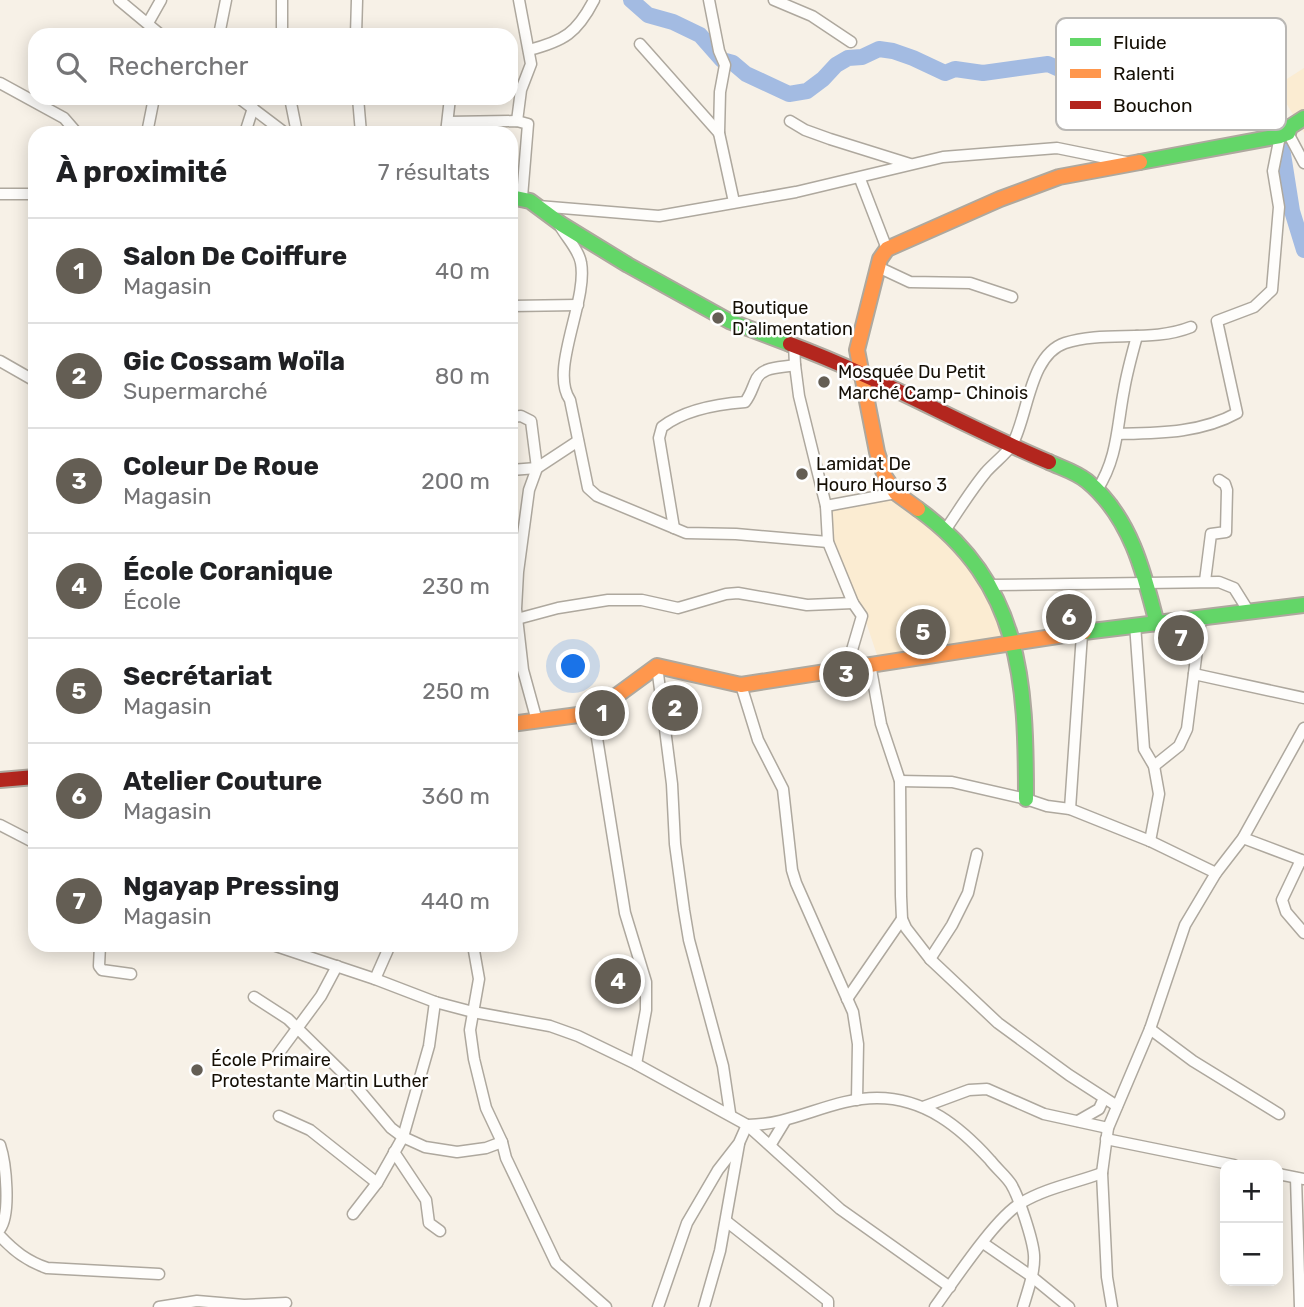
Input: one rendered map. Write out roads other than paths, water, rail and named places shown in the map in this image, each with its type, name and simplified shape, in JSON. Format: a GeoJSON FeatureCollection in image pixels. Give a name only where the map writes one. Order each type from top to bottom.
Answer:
{"type":"FeatureCollection","features":[{"type":"Feature","properties":{"kind":"street"},"geometry":{"type":"LineString","coordinates":[[119,0],[153,28]]}},
{"type":"Feature","properties":{"kind":"street"},"geometry":{"type":"LineString","coordinates":[[148,23],[161,0]]}},
{"type":"Feature","properties":{"kind":"street"},"geometry":{"type":"LineString","coordinates":[[220,28],[226,0]]}},
{"type":"Feature","properties":{"kind":"street"},"geometry":{"type":"LineString","coordinates":[[282,0],[282,28]]}},
{"type":"Feature","properties":{"kind":"street"},"geometry":{"type":"LineString","coordinates":[[356,28],[357,0]]}},
{"type":"Feature","properties":{"kind":"street"},"geometry":{"type":"LineString","coordinates":[[517,121],[521,90],[531,64],[519,0]]}},
{"type":"Feature","properties":{"kind":"street"},"geometry":{"type":"LineString","coordinates":[[529,50],[567,36],[580,25],[594,0]]}},
{"type":"Feature","properties":{"kind":"street"},"geometry":{"type":"LineString","coordinates":[[709,0],[719,51],[725,65],[720,92],[719,133],[734,202]]}},
{"type":"Feature","properties":{"kind":"street"},"geometry":{"type":"LineString","coordinates":[[774,0],[812,16],[851,42]]}},
{"type":"Feature","properties":{"kind":"street"},"geometry":{"type":"LineString","coordinates":[[640,44],[719,133]]}},
{"type":"Feature","properties":{"kind":"street"},"geometry":{"type":"LineString","coordinates":[[0,83],[28,98]]}},
{"type":"Feature","properties":{"kind":"street"},"geometry":{"type":"LineString","coordinates":[[40,105],[64,118],[71,126]]}},
{"type":"Feature","properties":{"kind":"street"},"geometry":{"type":"LineString","coordinates":[[148,126],[153,105]]}},
{"type":"Feature","properties":{"kind":"street"},"geometry":{"type":"LineString","coordinates":[[249,105],[276,126]]}},
{"type":"Feature","properties":{"kind":"street"},"geometry":{"type":"LineString","coordinates":[[291,105],[296,126]]}},
{"type":"Feature","properties":{"kind":"street"},"geometry":{"type":"LineString","coordinates":[[359,105],[360,126]]}},
{"type":"Feature","properties":{"kind":"street"},"geometry":{"type":"LineString","coordinates":[[448,126],[450,105]]}},
{"type":"Feature","properties":{"kind":"street"},"geometry":{"type":"LineString","coordinates":[[247,126],[253,108]]}},
{"type":"Feature","properties":{"kind":"street"},"geometry":{"type":"LineString","coordinates":[[1118,434],[1168,433],[1190,429],[1237,413],[1217,321],[1254,307],[1272,290],[1279,207],[1273,172],[1284,135],[1290,127],[1304,118]]}},
{"type":"Feature","properties":{"kind":"street"},"geometry":{"type":"LineString","coordinates":[[449,122],[517,121],[528,124],[518,187]]}},
{"type":"Feature","properties":{"kind":"street"},"geometry":{"type":"LineString","coordinates":[[790,121],[830,139],[910,164]]}},
{"type":"Feature","properties":{"kind":"street"},"geometry":{"type":"LineString","coordinates":[[1284,135],[1304,163]]}},
{"type":"Feature","properties":{"kind":"street"},"geometry":{"type":"LineString","coordinates":[[1026,799],[1024,709],[1020,670],[1014,644],[990,585],[946,529],[896,493],[881,465],[857,358],[857,343],[883,254],[887,249],[977,208],[1050,180],[1284,135]]}},
{"type":"Feature","properties":{"kind":"street"},"geometry":{"type":"LineString","coordinates":[[518,198],[537,205],[659,216],[860,179],[943,157],[1057,148],[1137,164]]}},
{"type":"Feature","properties":{"kind":"street"},"geometry":{"type":"LineString","coordinates":[[860,179],[887,249]]}},
{"type":"Feature","properties":{"kind":"street"},"geometry":{"type":"LineString","coordinates":[[0,194],[28,194]]}},
{"type":"Feature","properties":{"kind":"street"},"geometry":{"type":"LineString","coordinates":[[537,205],[638,270],[729,321],[794,344],[1012,446],[1062,466],[1097,490],[1125,526],[1147,583],[1157,624]]}},
{"type":"Feature","properties":{"kind":"street"},"geometry":{"type":"LineString","coordinates":[[557,220],[580,259],[578,305],[570,337],[563,387],[570,400],[588,488],[674,528],[699,535],[736,534],[828,542]]}},
{"type":"Feature","properties":{"kind":"street"},"geometry":{"type":"LineString","coordinates":[[878,267],[910,282],[970,283],[1012,297]]}},
{"type":"Feature","properties":{"kind":"street"},"geometry":{"type":"LineString","coordinates":[[518,306],[578,305]]}},
{"type":"Feature","properties":{"kind":"street"},"geometry":{"type":"LineString","coordinates":[[946,529],[974,487],[1012,446],[1040,368],[1057,346],[1075,340],[1165,335],[1191,327]]}},
{"type":"Feature","properties":{"kind":"street"},"geometry":{"type":"LineString","coordinates":[[1097,490],[1111,466],[1123,392],[1137,336]]}},
{"type":"Feature","properties":{"kind":"street"},"geometry":{"type":"LineString","coordinates":[[794,344],[799,396],[826,506],[828,542],[853,603],[862,616],[847,667]]}},
{"type":"Feature","properties":{"kind":"street"},"geometry":{"type":"LineString","coordinates":[[0,361],[28,377]]}},
{"type":"Feature","properties":{"kind":"street"},"geometry":{"type":"LineString","coordinates":[[674,528],[659,438],[662,427],[686,415],[726,403],[745,402],[759,373],[795,365]]}},
{"type":"Feature","properties":{"kind":"street"},"geometry":{"type":"LineString","coordinates":[[518,416],[531,421],[537,468],[529,490],[518,572]]}},
{"type":"Feature","properties":{"kind":"street"},"geometry":{"type":"LineString","coordinates":[[518,469],[537,468],[578,440]]}},
{"type":"Feature","properties":{"kind":"street"},"geometry":{"type":"LineString","coordinates":[[1205,581],[1211,534],[1226,531],[1227,490],[1219,480]]}},
{"type":"Feature","properties":{"kind":"street"},"geometry":{"type":"LineString","coordinates":[[826,506],[896,493]]}},
{"type":"Feature","properties":{"kind":"street"},"geometry":{"type":"LineString","coordinates":[[990,585],[1205,581],[1228,584],[1234,588],[1249,612]]}},
{"type":"Feature","properties":{"kind":"street"},"geometry":{"type":"LineString","coordinates":[[518,619],[558,608],[608,600],[642,600],[678,608],[738,593],[807,605],[853,603]]}},
{"type":"Feature","properties":{"kind":"street"},"geometry":{"type":"LineString","coordinates":[[518,723],[593,713],[657,666],[741,685],[1135,624],[1157,624],[1304,605]]}},
{"type":"Feature","properties":{"kind":"street"},"geometry":{"type":"LineString","coordinates":[[1154,766],[1184,738],[1201,618]]}},
{"type":"Feature","properties":{"kind":"street"},"geometry":{"type":"LineString","coordinates":[[1135,624],[1144,749],[1154,766],[1159,794],[1150,841]]}},
{"type":"Feature","properties":{"kind":"street"},"geometry":{"type":"LineString","coordinates":[[518,628],[523,670],[537,721]]}},
{"type":"Feature","properties":{"kind":"street"},"geometry":{"type":"LineString","coordinates":[[1070,809],[1082,634]]}},
{"type":"Feature","properties":{"kind":"street"},"geometry":{"type":"LineString","coordinates":[[870,664],[881,724],[900,781],[902,919],[912,937],[930,959],[998,1023],[1117,1106]]}},
{"type":"Feature","properties":{"kind":"street"},"geometry":{"type":"LineString","coordinates":[[657,666],[684,910],[689,940],[723,1066],[730,1113]]}},
{"type":"Feature","properties":{"kind":"street"},"geometry":{"type":"LineString","coordinates":[[1194,674],[1304,698]]}},
{"type":"Feature","properties":{"kind":"street"},"geometry":{"type":"LineString","coordinates":[[741,685],[758,740],[783,789],[792,870],[796,883],[857,1027],[858,1100]]}},
{"type":"Feature","properties":{"kind":"street"},"geometry":{"type":"LineString","coordinates":[[593,713],[625,913],[646,982],[646,1010],[636,1064]]}},
{"type":"Feature","properties":{"kind":"street"},"geometry":{"type":"LineString","coordinates":[[1112,1307],[1107,1277],[1102,1173],[1108,1128],[1150,1029],[1185,925],[1216,873],[1243,838],[1304,729]]}},
{"type":"Feature","properties":{"kind":"street"},"geometry":{"type":"LineString","coordinates":[[0,780],[28,778]]}},
{"type":"Feature","properties":{"kind":"street"},"geometry":{"type":"LineString","coordinates":[[900,781],[952,782],[1047,806],[1070,809],[1150,841],[1216,873]]}},
{"type":"Feature","properties":{"kind":"street"},"geometry":{"type":"LineString","coordinates":[[0,825],[28,839]]}},
{"type":"Feature","properties":{"kind":"street"},"geometry":{"type":"LineString","coordinates":[[1243,838],[1303,861],[1282,900],[1283,907],[1304,933]]}},
{"type":"Feature","properties":{"kind":"street"},"geometry":{"type":"LineString","coordinates":[[930,959],[952,925],[968,892],[977,853]]}},
{"type":"Feature","properties":{"kind":"street"},"geometry":{"type":"LineString","coordinates":[[847,999],[902,919]]}},
{"type":"Feature","properties":{"kind":"street"},"geometry":{"type":"LineString","coordinates":[[100,952],[99,966],[102,970],[131,974]]}},
{"type":"Feature","properties":{"kind":"street"},"geometry":{"type":"LineString","coordinates":[[294,952],[435,1002],[550,1026],[578,1036],[636,1064],[730,1113],[747,1125],[840,1209],[950,1287]]}},
{"type":"Feature","properties":{"kind":"street"},"geometry":{"type":"LineString","coordinates":[[375,979],[387,952]]}},
{"type":"Feature","properties":{"kind":"street"},"geometry":{"type":"LineString","coordinates":[[474,952],[478,979],[471,1043],[479,1085],[506,1158],[556,1263],[606,1307]]}},
{"type":"Feature","properties":{"kind":"street"},"geometry":{"type":"LineString","coordinates":[[276,1057],[321,996],[337,966]]}},
{"type":"Feature","properties":{"kind":"street"},"geometry":{"type":"LineString","coordinates":[[254,998],[288,1019],[354,1084],[391,1128],[403,1137],[425,1147],[457,1152],[486,1148],[502,1142]]}},
{"type":"Feature","properties":{"kind":"street"},"geometry":{"type":"LineString","coordinates":[[353,1214],[377,1183],[403,1137],[429,1046],[435,1002]]}},
{"type":"Feature","properties":{"kind":"street"},"geometry":{"type":"LineString","coordinates":[[1150,1029],[1193,1061],[1279,1114]]}},
{"type":"Feature","properties":{"kind":"street"},"geometry":{"type":"LineString","coordinates":[[923,1107],[970,1090],[987,1088],[1044,1114],[1108,1128]]}},
{"type":"Feature","properties":{"kind":"street"},"geometry":{"type":"LineString","coordinates":[[747,1125],[785,1121],[858,1100],[887,1098],[904,1100],[923,1107],[948,1121],[970,1138],[1011,1184],[1028,1227],[1034,1252],[1023,1307]]}},
{"type":"Feature","properties":{"kind":"street"},"geometry":{"type":"LineString","coordinates":[[1078,1121],[1098,1109],[1104,1098]]}},
{"type":"Feature","properties":{"kind":"street"},"geometry":{"type":"LineString","coordinates":[[279,1116],[310,1130],[377,1183]]}},
{"type":"Feature","properties":{"kind":"street"},"geometry":{"type":"LineString","coordinates":[[771,1144],[785,1121]]}},
{"type":"Feature","properties":{"kind":"street"},"geometry":{"type":"LineString","coordinates":[[659,1307],[688,1223],[718,1170],[739,1143],[747,1125]]}},
{"type":"Feature","properties":{"kind":"street"},"geometry":{"type":"LineString","coordinates":[[1106,1139],[1220,1162]]}},
{"type":"Feature","properties":{"kind":"street"},"geometry":{"type":"LineString","coordinates":[[704,1307],[726,1221],[739,1143]]}},
{"type":"Feature","properties":{"kind":"street"},"geometry":{"type":"LineString","coordinates":[[0,1146],[4,1159],[6,1217],[0,1229]]}},
{"type":"Feature","properties":{"kind":"street"},"geometry":{"type":"LineString","coordinates":[[394,1152],[426,1200],[429,1223],[440,1231]]}},
{"type":"Feature","properties":{"kind":"street"},"geometry":{"type":"LineString","coordinates":[[935,1307],[999,1223],[1018,1204],[1043,1191],[1102,1173]]}},
{"type":"Feature","properties":{"kind":"street"},"geometry":{"type":"LineString","coordinates":[[1300,1179],[1300,1307]]}},
{"type":"Feature","properties":{"kind":"street"},"geometry":{"type":"LineString","coordinates":[[726,1221],[828,1301],[828,1307]]}},
{"type":"Feature","properties":{"kind":"street"},"geometry":{"type":"LineString","coordinates":[[0,1236],[13,1250],[47,1268],[159,1274]]}},
{"type":"Feature","properties":{"kind":"street"},"geometry":{"type":"LineString","coordinates":[[983,1243],[1031,1276],[1069,1307]]}},
{"type":"Feature","properties":{"kind":"street"},"geometry":{"type":"LineString","coordinates":[[159,1307],[197,1301],[244,1305],[286,1303]]}},
{"type":"Feature","properties":{"kind":"waterway"},"geometry":{"type":"LineString","coordinates":[[631,0],[648,15],[673,22],[700,35],[722,60],[733,63],[746,74],[789,94],[807,91],[848,58],[862,57],[879,49],[913,58],[945,73],[955,69],[983,73],[1048,64],[1056,68]]}},
{"type":"Feature","properties":{"kind":"waterway"},"geometry":{"type":"LineString","coordinates":[[1271,130],[1275,132],[1283,154],[1292,211],[1304,250]]}},
{"type":"Feature","properties":{"kind":"place","name":"Boutique D'alimentation"},"geometry":{"type":"Point","coordinates":[718,318]}},
{"type":"Feature","properties":{"kind":"place","name":"Mosquée Du Petit Marché Camp- Chinois"},"geometry":{"type":"Point","coordinates":[824,382]}},
{"type":"Feature","properties":{"kind":"place","name":"Lamidat De Houro Hourso 3"},"geometry":{"type":"Point","coordinates":[802,474]}},
{"type":"Feature","properties":{"kind":"place","name":"Atelier Couture"},"geometry":{"type":"Point","coordinates":[1069,617]}},
{"type":"Feature","properties":{"kind":"place","name":"Secrétariat"},"geometry":{"type":"Point","coordinates":[923,632]}},
{"type":"Feature","properties":{"kind":"place","name":"Ngayap Pressing"},"geometry":{"type":"Point","coordinates":[1181,638]}},
{"type":"Feature","properties":{"kind":"place","name":"Coleur De Roue"},"geometry":{"type":"Point","coordinates":[846,674]}},
{"type":"Feature","properties":{"kind":"place","name":"Gic Cossam Woïla"},"geometry":{"type":"Point","coordinates":[675,708]}},
{"type":"Feature","properties":{"kind":"place","name":"Salon De Coiffure"},"geometry":{"type":"Point","coordinates":[602,713]}},
{"type":"Feature","properties":{"kind":"place","name":"École Coranique"},"geometry":{"type":"Point","coordinates":[618,981]}},
{"type":"Feature","properties":{"kind":"place","name":"École Primaire Protestante Martin Luther"},"geometry":{"type":"Point","coordinates":[197,1070]}}]}
